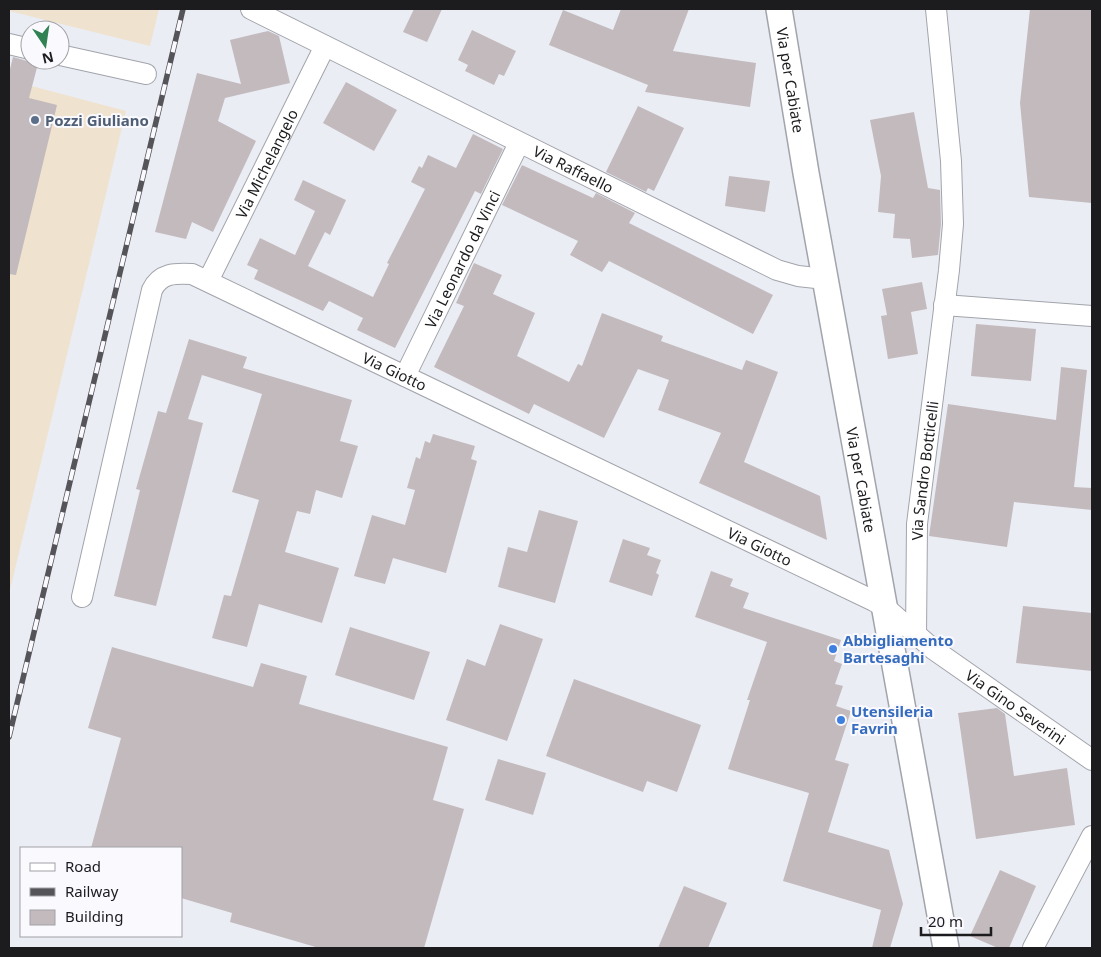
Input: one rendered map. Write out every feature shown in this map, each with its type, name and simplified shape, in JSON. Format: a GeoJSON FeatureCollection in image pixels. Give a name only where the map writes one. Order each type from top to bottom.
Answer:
{"type":"FeatureCollection","features":[{"type":"Feature","properties":{"kind":"street","name":"Via Raffaello"},"geometry":{"type":"LineString","coordinates":[[251,9],[777,270],[798,276],[825,279]]}},
{"type":"Feature","properties":{"kind":"street","name":"Via per Cabiate"},"geometry":{"type":"LineString","coordinates":[[779,9],[825,279],[946,948]]}},
{"type":"Feature","properties":{"kind":"street","name":"Via Sandro Botticelli"},"geometry":{"type":"LineString","coordinates":[[916,636],[917,524],[951,248],[953,193],[936,9]]}},
{"type":"Feature","properties":{"kind":"street","name":"Via Michelangelo"},"geometry":{"type":"LineString","coordinates":[[208,281],[325,46]]}},
{"type":"Feature","properties":{"kind":"street"},"geometry":{"type":"LineString","coordinates":[[70,57],[146,74]]}},
{"type":"Feature","properties":{"kind":"street","name":"Via Leonardo da Vinci"},"geometry":{"type":"LineString","coordinates":[[404,376],[519,142]]}},
{"type":"Feature","properties":{"kind":"street","name":"Via Giotto"},"geometry":{"type":"LineString","coordinates":[[82,597],[152,290],[160,278],[173,274],[192,274],[886,608],[916,636]]}},
{"type":"Feature","properties":{"kind":"street"},"geometry":{"type":"LineString","coordinates":[[944,304],[1092,316]]}},
{"type":"Feature","properties":{"kind":"street","name":"Via Gino Severini"},"geometry":{"type":"LineString","coordinates":[[916,636],[1092,760]]}},
{"type":"Feature","properties":{"kind":"street"},"geometry":{"type":"LineString","coordinates":[[1033,948],[1092,836]]}},
{"type":"Feature","properties":{"kind":"shaded area"},"geometry":{"type":"Polygon","coordinates":[[[9,9],[159,9],[150,46],[70,26],[70,20],[45,20],[9,11],[9,9]]]}},
{"type":"Feature","properties":{"kind":"shaded area"},"geometry":{"type":"Polygon","coordinates":[[[9,80],[126,111],[9,594],[9,80]]]}},
{"type":"Feature","properties":{"kind":"building"},"geometry":{"type":"Polygon","coordinates":[[[414,9],[442,9],[427,42],[403,32],[414,9]]]}},
{"type":"Feature","properties":{"kind":"building"},"geometry":{"type":"Polygon","coordinates":[[[621,9],[689,9],[673,51],[756,63],[750,107],[645,92],[648,85],[549,45],[563,10],[613,30],[621,9]]]}},
{"type":"Feature","properties":{"kind":"building"},"geometry":{"type":"Polygon","coordinates":[[[1030,9],[1092,9],[1092,203],[1029,197],[1020,103],[1030,9]]]}},
{"type":"Feature","properties":{"kind":"building"},"geometry":{"type":"Polygon","coordinates":[[[472,30],[516,51],[504,76],[499,74],[494,85],[465,71],[468,65],[458,60],[472,30]]]}},
{"type":"Feature","properties":{"kind":"building"},"geometry":{"type":"Polygon","coordinates":[[[268,31],[279,36],[290,83],[225,98],[218,121],[256,141],[213,232],[192,222],[186,239],[155,232],[197,73],[241,84],[230,40],[268,31]]]}},
{"type":"Feature","properties":{"kind":"building"},"geometry":{"type":"Polygon","coordinates":[[[13,57],[20,59],[20,70],[36,70],[29,98],[57,105],[16,275],[9,274],[9,73],[13,57]]]}},
{"type":"Feature","properties":{"kind":"building"},"geometry":{"type":"Polygon","coordinates":[[[346,82],[397,110],[374,151],[323,123],[346,82]]]}},
{"type":"Feature","properties":{"kind":"building"},"geometry":{"type":"Polygon","coordinates":[[[638,106],[684,128],[654,191],[648,188],[646,192],[606,172],[638,106]]]}},
{"type":"Feature","properties":{"kind":"building"},"geometry":{"type":"Polygon","coordinates":[[[914,112],[928,188],[940,190],[941,224],[938,255],[912,258],[910,239],[893,238],[895,214],[878,212],[881,176],[870,120],[914,112]]]}},
{"type":"Feature","properties":{"kind":"building"},"geometry":{"type":"Polygon","coordinates":[[[473,134],[503,149],[481,194],[475,191],[395,348],[357,330],[363,318],[329,301],[323,311],[254,279],[258,270],[247,265],[260,238],[295,255],[315,211],[294,200],[303,180],[346,200],[330,235],[325,232],[308,266],[373,297],[389,264],[387,263],[425,189],[411,182],[419,166],[422,168],[428,155],[456,168],[473,134]]]}},
{"type":"Feature","properties":{"kind":"building"},"geometry":{"type":"Polygon","coordinates":[[[522,165],[593,198],[596,193],[635,213],[629,223],[773,295],[753,334],[609,261],[602,272],[570,255],[578,241],[502,205],[522,165]]]}},
{"type":"Feature","properties":{"kind":"building"},"geometry":{"type":"Polygon","coordinates":[[[729,176],[770,181],[765,212],[725,206],[729,176]]]}},
{"type":"Feature","properties":{"kind":"building"},"geometry":{"type":"Polygon","coordinates":[[[474,263],[502,275],[493,294],[535,313],[517,356],[569,382],[578,364],[582,366],[602,313],[663,336],[661,341],[742,370],[746,360],[778,372],[744,462],[820,496],[827,540],[699,483],[721,433],[658,410],[669,380],[638,369],[604,438],[534,404],[529,414],[434,367],[464,306],[456,303],[474,263]]]}},
{"type":"Feature","properties":{"kind":"building"},"geometry":{"type":"Polygon","coordinates":[[[922,282],[927,309],[911,312],[918,354],[888,359],[881,316],[887,315],[882,289],[922,282]]]}},
{"type":"Feature","properties":{"kind":"building"},"geometry":{"type":"Polygon","coordinates":[[[976,324],[1036,329],[1031,381],[971,376],[976,324]]]}},
{"type":"Feature","properties":{"kind":"building"},"geometry":{"type":"Polygon","coordinates":[[[189,339],[247,357],[243,368],[352,400],[340,441],[358,446],[342,498],[316,490],[310,514],[297,511],[285,552],[339,568],[322,623],[259,604],[247,647],[212,638],[224,595],[231,596],[259,500],[232,492],[262,394],[202,375],[188,419],[203,423],[156,606],[114,596],[140,490],[136,489],[158,411],[166,413],[189,339]]]}},
{"type":"Feature","properties":{"kind":"building"},"geometry":{"type":"Polygon","coordinates":[[[1061,367],[1087,370],[1074,487],[1092,488],[1092,510],[1014,502],[1007,547],[929,536],[948,404],[1056,420],[1061,367]]]}},
{"type":"Feature","properties":{"kind":"building"},"geometry":{"type":"Polygon","coordinates":[[[433,434],[475,446],[471,459],[477,461],[446,573],[393,558],[385,584],[354,576],[372,515],[405,525],[415,490],[407,488],[416,457],[420,459],[425,441],[430,443],[433,434]]]}},
{"type":"Feature","properties":{"kind":"building"},"geometry":{"type":"Polygon","coordinates":[[[539,510],[578,521],[555,603],[498,587],[508,547],[527,552],[539,510]]]}},
{"type":"Feature","properties":{"kind":"building"},"geometry":{"type":"Polygon","coordinates":[[[623,539],[650,548],[647,555],[661,560],[656,573],[659,575],[652,596],[609,582],[623,539]]]}},
{"type":"Feature","properties":{"kind":"building"},"geometry":{"type":"Polygon","coordinates":[[[711,571],[733,579],[730,586],[749,593],[743,608],[841,640],[834,661],[842,664],[835,684],[843,686],[836,706],[851,711],[835,760],[849,764],[828,832],[889,850],[903,904],[890,948],[872,948],[881,910],[783,881],[809,793],[728,769],[750,700],[747,700],[767,642],[695,617],[711,571]]]}},
{"type":"Feature","properties":{"kind":"building"},"geometry":{"type":"Polygon","coordinates":[[[1023,606],[1092,613],[1092,671],[1016,663],[1023,606]]]}},
{"type":"Feature","properties":{"kind":"building"},"geometry":{"type":"Polygon","coordinates":[[[500,624],[543,639],[507,741],[446,720],[467,659],[485,666],[500,624]]]}},
{"type":"Feature","properties":{"kind":"building"},"geometry":{"type":"Polygon","coordinates":[[[350,627],[430,652],[414,700],[335,675],[350,627]]]}},
{"type":"Feature","properties":{"kind":"building"},"geometry":{"type":"Polygon","coordinates":[[[112,647],[253,687],[261,663],[307,676],[299,704],[448,747],[433,800],[464,809],[424,948],[319,948],[230,922],[232,913],[182,898],[182,847],[91,847],[121,738],[88,728],[112,647]]]}},
{"type":"Feature","properties":{"kind":"building"},"geometry":{"type":"Polygon","coordinates":[[[574,679],[701,725],[677,792],[647,781],[643,792],[546,756],[574,679]]]}},
{"type":"Feature","properties":{"kind":"building"},"geometry":{"type":"Polygon","coordinates":[[[997,708],[1005,714],[1014,776],[1067,768],[1075,825],[976,839],[958,713],[997,708]]]}},
{"type":"Feature","properties":{"kind":"building"},"geometry":{"type":"Polygon","coordinates":[[[498,759],[546,773],[533,815],[485,800],[498,759]]]}},
{"type":"Feature","properties":{"kind":"building"},"geometry":{"type":"Polygon","coordinates":[[[1000,870],[1036,886],[1009,948],[998,948],[970,936],[1000,870]]]}},
{"type":"Feature","properties":{"kind":"building"},"geometry":{"type":"Polygon","coordinates":[[[684,886],[727,903],[708,948],[658,948],[684,886]]]}},
{"type":"Feature","properties":{"kind":"railway"},"geometry":{"type":"LineString","coordinates":[[9,737],[183,9]]}},
{"type":"Feature","properties":{"kind":"place","name":"Pozzi Giuliano"},"geometry":{"type":"Point","coordinates":[35,120]}},
{"type":"Feature","properties":{"kind":"place","name":"Abbigliamento Bartesaghi"},"geometry":{"type":"Point","coordinates":[833,649]}},
{"type":"Feature","properties":{"kind":"place","name":"Utensileria Favrin"},"geometry":{"type":"Point","coordinates":[841,720]}}]}
